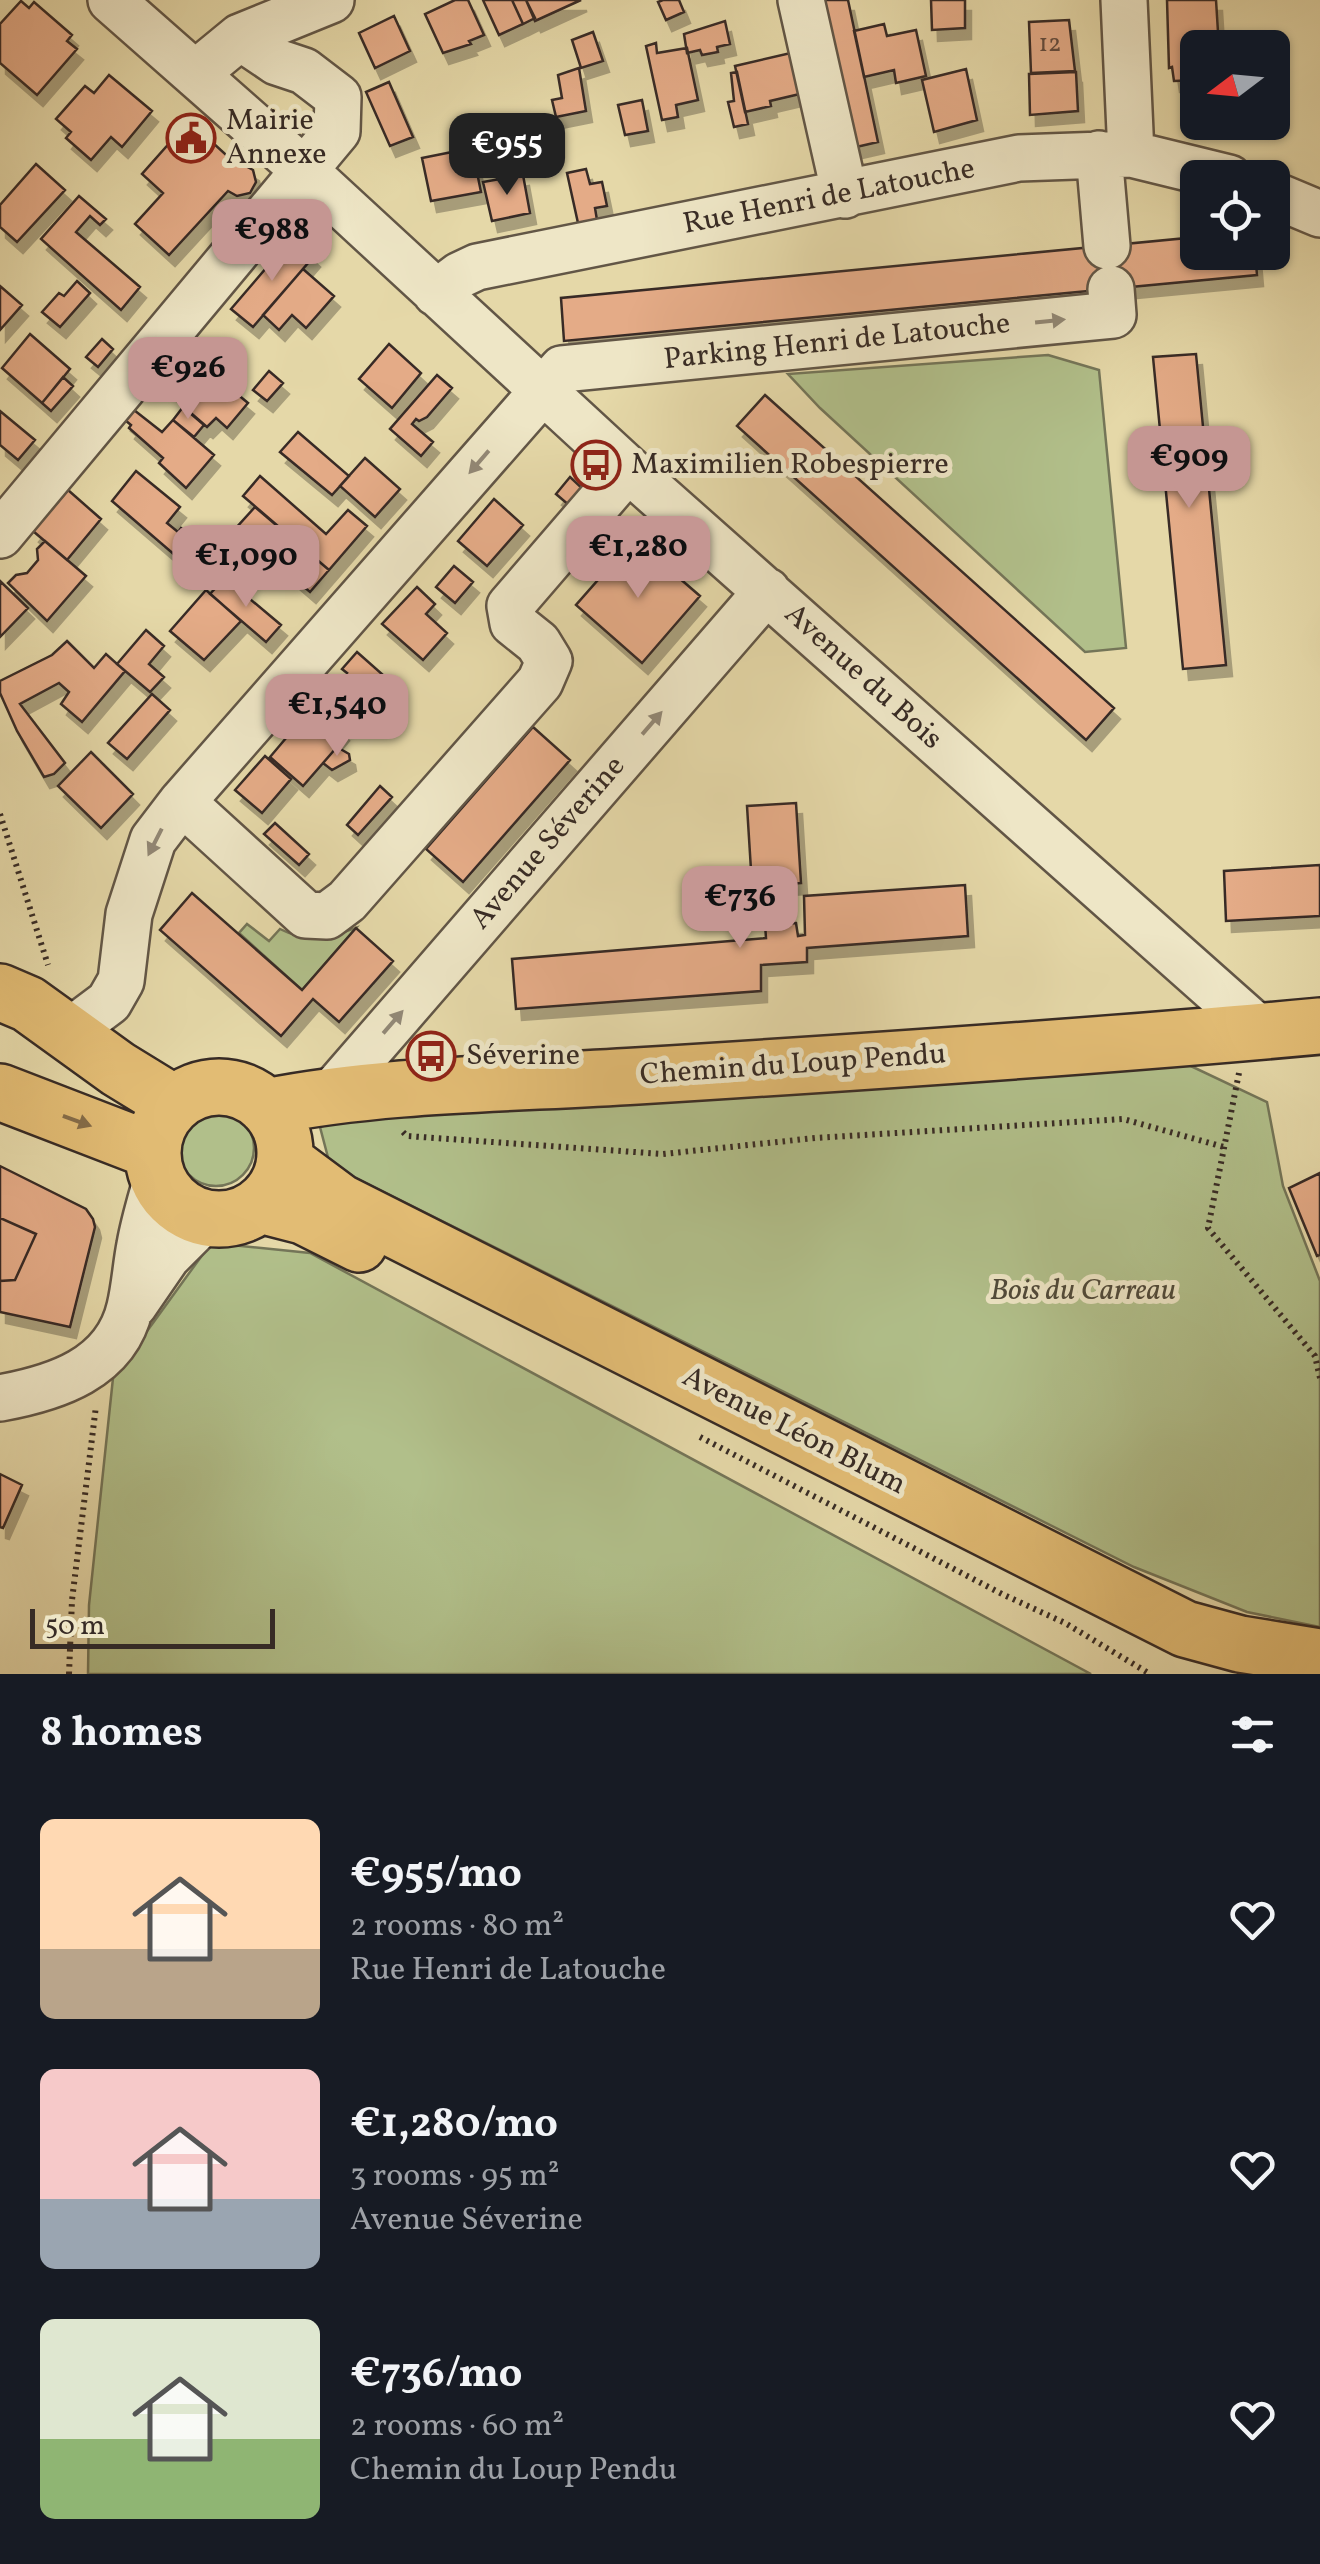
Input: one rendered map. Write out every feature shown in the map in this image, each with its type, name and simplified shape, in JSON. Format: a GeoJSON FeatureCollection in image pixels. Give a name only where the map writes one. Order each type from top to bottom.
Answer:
{"type":"FeatureCollection","features":[{"type":"Feature","properties":{"kind":"main road"},"geometry":{"type":"LineString","coordinates":[[29,1004],[118,1069],[162,1144],[176,1204],[206,1218],[235,1218],[272,1183],[284,1142],[278,1123],[266,1107],[250,1095],[221,1088],[192,1093],[162,1144]]}},
{"type":"Feature","properties":{"kind":"main road","name":"Chemin du Loup Pendu"},"geometry":{"type":"LineString","coordinates":[[266,1107],[350,1094],[1320,1026]]}},
{"type":"Feature","properties":{"kind":"main road"},"geometry":{"type":"LineString","coordinates":[[0,1092],[162,1144]]}},
{"type":"Feature","properties":{"kind":"main road","name":"Avenue Léon Blum"},"geometry":{"type":"LineString","coordinates":[[272,1183],[340,1202],[1186,1629],[1240,1644],[1320,1658]]}},
{"type":"Feature","properties":{"kind":"main road","name":"Avenue Léon Blum"},"geometry":{"type":"LineString","coordinates":[[272,1183],[303,1216],[1209,1674]]}},
{"type":"Feature","properties":{"kind":"street","name":"Avenue du Bois"},"geometry":{"type":"LineString","coordinates":[[110,0],[305,171],[628,469],[1254,1032]]}},
{"type":"Feature","properties":{"kind":"street"},"geometry":{"type":"LineString","coordinates":[[195,74],[244,19],[332,0]]}},
{"type":"Feature","properties":{"kind":"street"},"geometry":{"type":"LineString","coordinates":[[802,0],[846,195]]}},
{"type":"Feature","properties":{"kind":"street","name":"Parking Henri de Latouche"},"geometry":{"type":"LineString","coordinates":[[542,388],[562,369],[1113,315],[1109,267],[1124,0]]}},
{"type":"Feature","properties":{"kind":"street"},"geometry":{"type":"LineString","coordinates":[[0,535],[337,131],[338,97],[304,70],[277,62],[244,19]]}},
{"type":"Feature","properties":{"kind":"street","name":"Rue Henri de Latouche"},"geometry":{"type":"LineString","coordinates":[[436,293],[477,267],[1019,158],[1115,154],[1180,168]]}},
{"type":"Feature","properties":{"kind":"street"},"geometry":{"type":"LineString","coordinates":[[1290,202],[1320,214]]}},
{"type":"Feature","properties":{"kind":"street"},"geometry":{"type":"LineString","coordinates":[[29,1004],[108,1002],[121,981],[129,914],[153,840],[542,388]]}},
{"type":"Feature","properties":{"kind":"street"},"geometry":{"type":"LineString","coordinates":[[182,802],[306,915],[327,916],[347,901],[540,682],[549,661],[538,643],[513,623],[510,606],[628,469]]}},
{"type":"Feature","properties":{"kind":"street","name":"Avenue Séverine"},"geometry":{"type":"LineString","coordinates":[[350,1094],[767,591]]}},
{"type":"Feature","properties":{"kind":"street"},"geometry":{"type":"LineString","coordinates":[[130,1310],[162,1144]]}},
{"type":"Feature","properties":{"kind":"street"},"geometry":{"type":"LineString","coordinates":[[0,1398],[64,1383],[92,1365],[114,1345],[130,1310],[168,1257],[206,1218]]}},
{"type":"Feature","properties":{"kind":"path"},"geometry":{"type":"LineString","coordinates":[[0,814],[29,1004]]}},
{"type":"Feature","properties":{"kind":"path"},"geometry":{"type":"LineString","coordinates":[[1254,1032],[1208,1228],[1314,1356],[1320,1378]]}},
{"type":"Feature","properties":{"kind":"path"},"geometry":{"type":"LineString","coordinates":[[350,1094],[406,1136],[663,1154],[834,1137],[1124,1119],[1224,1147]]}},
{"type":"Feature","properties":{"kind":"path"},"geometry":{"type":"LineString","coordinates":[[69,1674],[72,1600],[97,1410],[92,1365]]}},
{"type":"Feature","properties":{"kind":"path"},"geometry":{"type":"LineString","coordinates":[[686,1429],[1066,1623],[1150,1674]]}},
{"type":"Feature","properties":{"kind":"green space"},"geometry":{"type":"Polygon","coordinates":[[[1048,355],[1099,370],[1126,648],[1085,652],[788,374],[1048,355]]]}},
{"type":"Feature","properties":{"kind":"green space"},"geometry":{"type":"Polygon","coordinates":[[[247,924],[269,941],[280,929],[318,937],[356,928],[302,990],[239,933],[247,924]]]}},
{"type":"Feature","properties":{"kind":"green space","name":"Bois du Carreau"},"geometry":{"type":"Polygon","coordinates":[[[1176,1059],[1267,1102],[1283,1186],[1320,1281],[1320,1627],[1247,1612],[1134,1567],[330,1165],[320,1127],[355,1115],[1176,1059]]]}},
{"type":"Feature","properties":{"kind":"green space"},"geometry":{"type":"Polygon","coordinates":[[[216,1110],[243,1121],[254,1148],[243,1175],[216,1186],[189,1175],[178,1148],[189,1121],[216,1110]]]}},
{"type":"Feature","properties":{"kind":"green space"},"geometry":{"type":"Polygon","coordinates":[[[211,1243],[310,1253],[1091,1674],[88,1674],[89,1605],[113,1378],[211,1243]]]}},
{"type":"Feature","properties":{"kind":"building"},"geometry":{"type":"Polygon","coordinates":[[[455,0],[468,0],[484,35],[469,41],[471,44],[443,53],[425,14],[455,0]]]}},
{"type":"Feature","properties":{"kind":"building"},"geometry":{"type":"Polygon","coordinates":[[[483,0],[512,0],[523,24],[499,35],[483,0]]]}},
{"type":"Feature","properties":{"kind":"building"},"geometry":{"type":"Polygon","coordinates":[[[512,0],[526,0],[535,18],[523,24],[512,0]]]}},
{"type":"Feature","properties":{"kind":"building"},"geometry":{"type":"Polygon","coordinates":[[[526,0],[581,0],[535,21],[526,0]]]}},
{"type":"Feature","properties":{"kind":"building"},"geometry":{"type":"Polygon","coordinates":[[[679,0],[684,12],[666,20],[658,2],[679,0]]]}},
{"type":"Feature","properties":{"kind":"building"},"geometry":{"type":"Polygon","coordinates":[[[820,0],[848,0],[878,142],[852,148],[820,0]]]}},
{"type":"Feature","properties":{"kind":"building"},"geometry":{"type":"Polygon","coordinates":[[[931,0],[965,0],[965,28],[932,30],[931,0]]]}},
{"type":"Feature","properties":{"kind":"building"},"geometry":{"type":"Polygon","coordinates":[[[1167,0],[1216,0],[1218,30],[1180,30],[1180,81],[1174,81],[1172,67],[1169,68],[1167,0]]]}},
{"type":"Feature","properties":{"kind":"building"},"geometry":{"type":"Polygon","coordinates":[[[21,1],[29,8],[34,2],[72,35],[67,41],[77,49],[37,95],[0,63],[0,24],[21,1]]]}},
{"type":"Feature","properties":{"kind":"building"},"geometry":{"type":"Polygon","coordinates":[[[394,16],[410,51],[375,68],[359,33],[394,16]]]}},
{"type":"Feature","properties":{"kind":"building"},"geometry":{"type":"Polygon","coordinates":[[[1069,20],[1075,71],[1031,73],[1029,22],[1069,20]]]}},
{"type":"Feature","properties":{"kind":"building"},"geometry":{"type":"Polygon","coordinates":[[[725,21],[730,44],[717,47],[718,52],[687,53],[684,34],[725,21]]]}},
{"type":"Feature","properties":{"kind":"building"},"geometry":{"type":"Polygon","coordinates":[[[884,24],[887,36],[916,30],[926,76],[896,83],[894,70],[864,77],[854,31],[884,24]]]}},
{"type":"Feature","properties":{"kind":"building"},"geometry":{"type":"Polygon","coordinates":[[[593,32],[603,61],[581,68],[572,40],[593,32]]]}},
{"type":"Feature","properties":{"kind":"building"},"geometry":{"type":"Polygon","coordinates":[[[656,43],[657,53],[687,48],[698,100],[676,105],[678,117],[662,120],[646,46],[656,43]]]}},
{"type":"Feature","properties":{"kind":"building"},"geometry":{"type":"Polygon","coordinates":[[[795,52],[804,93],[745,112],[735,66],[795,52]]]}},
{"type":"Feature","properties":{"kind":"building"},"geometry":{"type":"Polygon","coordinates":[[[579,68],[586,111],[556,117],[552,100],[562,98],[558,75],[579,68]]]}},
{"type":"Feature","properties":{"kind":"building"},"geometry":{"type":"Polygon","coordinates":[[[966,69],[977,120],[934,132],[922,80],[966,69]]]}},
{"type":"Feature","properties":{"kind":"building"},"geometry":{"type":"Polygon","coordinates":[[[737,72],[748,124],[734,127],[728,102],[734,101],[731,73],[737,72]]]}},
{"type":"Feature","properties":{"kind":"building"},"geometry":{"type":"Polygon","coordinates":[[[1076,72],[1078,111],[1030,115],[1029,74],[1076,72]]]}},
{"type":"Feature","properties":{"kind":"building"},"geometry":{"type":"Polygon","coordinates":[[[109,75],[152,111],[122,147],[111,137],[91,160],[66,138],[71,132],[56,119],[85,86],[94,93],[109,75]]]}},
{"type":"Feature","properties":{"kind":"building"},"geometry":{"type":"Polygon","coordinates":[[[389,82],[413,137],[390,146],[366,92],[389,82]]]}},
{"type":"Feature","properties":{"kind":"building"},"geometry":{"type":"Polygon","coordinates":[[[642,100],[648,131],[625,135],[618,105],[642,100]]]}},
{"type":"Feature","properties":{"kind":"building"},"geometry":{"type":"Polygon","coordinates":[[[189,121],[237,165],[253,170],[256,182],[250,193],[237,196],[228,191],[169,255],[135,224],[163,193],[142,174],[189,121]]]}},
{"type":"Feature","properties":{"kind":"building"},"geometry":{"type":"Polygon","coordinates":[[[472,148],[481,192],[431,201],[422,158],[472,148]]]}},
{"type":"Feature","properties":{"kind":"building"},"geometry":{"type":"Polygon","coordinates":[[[36,164],[65,190],[17,242],[0,227],[0,205],[36,164]]]}},
{"type":"Feature","properties":{"kind":"building"},"geometry":{"type":"Polygon","coordinates":[[[586,169],[590,184],[602,182],[607,206],[595,208],[597,220],[578,223],[567,173],[586,169]]]}},
{"type":"Feature","properties":{"kind":"building"},"geometry":{"type":"Polygon","coordinates":[[[523,175],[530,213],[492,221],[483,182],[523,175]]]}},
{"type":"Feature","properties":{"kind":"building"},"geometry":{"type":"Polygon","coordinates":[[[79,196],[106,219],[100,225],[90,216],[76,232],[140,287],[121,310],[41,239],[79,196]]]}},
{"type":"Feature","properties":{"kind":"building"},"geometry":{"type":"Polygon","coordinates":[[[1180,239],[1180,270],[1257,270],[1257,275],[564,341],[561,298],[1180,239]]]}},
{"type":"Feature","properties":{"kind":"building"},"geometry":{"type":"Polygon","coordinates":[[[297,241],[314,256],[253,327],[231,309],[279,253],[284,257],[297,241]]]}},
{"type":"Feature","properties":{"kind":"building"},"geometry":{"type":"Polygon","coordinates":[[[303,269],[334,296],[306,328],[292,315],[279,330],[263,315],[303,269]]]}},
{"type":"Feature","properties":{"kind":"building"},"geometry":{"type":"Polygon","coordinates":[[[77,281],[90,293],[60,327],[42,312],[77,281]]]}},
{"type":"Feature","properties":{"kind":"building"},"geometry":{"type":"Polygon","coordinates":[[[0,286],[22,305],[0,330],[0,286]]]}},
{"type":"Feature","properties":{"kind":"building"},"geometry":{"type":"Polygon","coordinates":[[[30,334],[70,369],[42,403],[2,368],[30,334]]]}},
{"type":"Feature","properties":{"kind":"building"},"geometry":{"type":"Polygon","coordinates":[[[102,339],[113,349],[98,367],[86,357],[102,339]]]}},
{"type":"Feature","properties":{"kind":"building"},"geometry":{"type":"Polygon","coordinates":[[[389,344],[421,373],[392,408],[359,379],[389,344]]]}},
{"type":"Feature","properties":{"kind":"building"},"geometry":{"type":"Polygon","coordinates":[[[1196,354],[1226,665],[1183,669],[1153,357],[1196,354]]]}},
{"type":"Feature","properties":{"kind":"building"},"geometry":{"type":"Polygon","coordinates":[[[201,364],[248,403],[227,428],[216,418],[207,427],[177,401],[185,392],[182,385],[201,364]]]}},
{"type":"Feature","properties":{"kind":"building"},"geometry":{"type":"Polygon","coordinates":[[[269,371],[283,383],[267,401],[253,390],[269,371]]]}},
{"type":"Feature","properties":{"kind":"building"},"geometry":{"type":"Polygon","coordinates":[[[437,375],[452,388],[427,417],[412,424],[433,442],[421,456],[390,429],[437,375]]]}},
{"type":"Feature","properties":{"kind":"building"},"geometry":{"type":"Polygon","coordinates":[[[63,377],[73,386],[51,411],[42,403],[63,377]]]}},
{"type":"Feature","properties":{"kind":"building"},"geometry":{"type":"Polygon","coordinates":[[[765,395],[1114,708],[1086,740],[737,426],[765,395]]]}},
{"type":"Feature","properties":{"kind":"building"},"geometry":{"type":"Polygon","coordinates":[[[183,407],[204,425],[194,437],[173,420],[183,407]]]}},
{"type":"Feature","properties":{"kind":"building"},"geometry":{"type":"Polygon","coordinates":[[[134,410],[162,432],[173,420],[214,455],[186,488],[159,463],[163,458],[129,428],[131,425],[125,420],[134,410]]]}},
{"type":"Feature","properties":{"kind":"building"},"geometry":{"type":"Polygon","coordinates":[[[0,411],[35,440],[18,460],[0,445],[0,411]]]}},
{"type":"Feature","properties":{"kind":"building"},"geometry":{"type":"Polygon","coordinates":[[[298,432],[349,476],[332,495],[280,452],[298,432]]]}},
{"type":"Feature","properties":{"kind":"building"},"geometry":{"type":"Polygon","coordinates":[[[365,458],[400,489],[375,517],[340,486],[365,458]]]}},
{"type":"Feature","properties":{"kind":"building"},"geometry":{"type":"Polygon","coordinates":[[[136,471],[180,507],[167,523],[178,532],[181,528],[201,544],[184,563],[112,501],[136,471]]]}},
{"type":"Feature","properties":{"kind":"building"},"geometry":{"type":"Polygon","coordinates":[[[260,476],[326,534],[348,510],[367,526],[329,570],[243,496],[260,476]]]}},
{"type":"Feature","properties":{"kind":"building"},"geometry":{"type":"Polygon","coordinates":[[[570,477],[584,490],[570,506],[556,494],[570,477]]]}},
{"type":"Feature","properties":{"kind":"building"},"geometry":{"type":"Polygon","coordinates":[[[68,490],[101,519],[67,560],[33,531],[68,490]]]}},
{"type":"Feature","properties":{"kind":"building"},"geometry":{"type":"Polygon","coordinates":[[[494,499],[523,525],[487,566],[458,541],[494,499]]]}},
{"type":"Feature","properties":{"kind":"building"},"geometry":{"type":"Polygon","coordinates":[[[255,507],[329,570],[310,592],[236,528],[255,507]]]}},
{"type":"Feature","properties":{"kind":"building"},"geometry":{"type":"Polygon","coordinates":[[[634,539],[700,596],[642,663],[576,605],[634,539]]]}},
{"type":"Feature","properties":{"kind":"building"},"geometry":{"type":"Polygon","coordinates":[[[45,541],[86,576],[47,621],[8,583],[16,575],[27,573],[38,560],[37,549],[45,541]]]}},
{"type":"Feature","properties":{"kind":"building"},"geometry":{"type":"Polygon","coordinates":[[[454,566],[473,582],[455,603],[436,587],[454,566]]]}},
{"type":"Feature","properties":{"kind":"building"},"geometry":{"type":"Polygon","coordinates":[[[225,578],[281,625],[266,642],[210,594],[225,578]]]}},
{"type":"Feature","properties":{"kind":"building"},"geometry":{"type":"Polygon","coordinates":[[[0,581],[28,608],[0,637],[0,581]]]}},
{"type":"Feature","properties":{"kind":"building"},"geometry":{"type":"Polygon","coordinates":[[[417,587],[435,604],[426,614],[447,633],[423,660],[382,624],[417,587]]]}},
{"type":"Feature","properties":{"kind":"building"},"geometry":{"type":"Polygon","coordinates":[[[206,590],[241,621],[204,660],[170,631],[206,590]]]}},
{"type":"Feature","properties":{"kind":"building"},"geometry":{"type":"Polygon","coordinates":[[[146,630],[164,646],[149,664],[164,677],[150,692],[117,664],[146,630]]]}},
{"type":"Feature","properties":{"kind":"building"},"geometry":{"type":"Polygon","coordinates":[[[67,641],[94,668],[106,654],[125,671],[82,722],[61,704],[69,692],[59,683],[20,704],[65,763],[54,774],[44,777],[17,731],[0,693],[0,681],[52,655],[67,641]]]}},
{"type":"Feature","properties":{"kind":"building"},"geometry":{"type":"Polygon","coordinates":[[[357,652],[391,682],[355,724],[325,698],[347,673],[342,669],[357,652]]]}},
{"type":"Feature","properties":{"kind":"building"},"geometry":{"type":"Polygon","coordinates":[[[383,692],[394,701],[373,724],[362,715],[383,692]]]}},
{"type":"Feature","properties":{"kind":"building"},"geometry":{"type":"Polygon","coordinates":[[[152,694],[170,710],[127,759],[108,743],[152,694]]]}},
{"type":"Feature","properties":{"kind":"building"},"geometry":{"type":"Polygon","coordinates":[[[319,709],[343,730],[332,743],[337,747],[303,786],[270,757],[303,718],[308,722],[319,709]]]}},
{"type":"Feature","properties":{"kind":"building"},"geometry":{"type":"Polygon","coordinates":[[[533,727],[570,760],[463,882],[426,849],[533,727]]]}},
{"type":"Feature","properties":{"kind":"building"},"geometry":{"type":"Polygon","coordinates":[[[337,747],[349,754],[350,760],[332,770],[323,763],[337,747]]]}},
{"type":"Feature","properties":{"kind":"building"},"geometry":{"type":"Polygon","coordinates":[[[91,752],[133,794],[101,828],[58,786],[91,752]]]}},
{"type":"Feature","properties":{"kind":"building"},"geometry":{"type":"Polygon","coordinates":[[[265,756],[291,779],[262,813],[235,790],[265,756]]]}},
{"type":"Feature","properties":{"kind":"building"},"geometry":{"type":"Polygon","coordinates":[[[380,786],[392,797],[358,835],[347,825],[380,786]]]}},
{"type":"Feature","properties":{"kind":"building"},"geometry":{"type":"Polygon","coordinates":[[[796,803],[801,883],[752,886],[747,806],[796,803]]]}},
{"type":"Feature","properties":{"kind":"building"},"geometry":{"type":"Polygon","coordinates":[[[275,823],[309,854],[299,865],[264,834],[275,823]]]}},
{"type":"Feature","properties":{"kind":"building"},"geometry":{"type":"Polygon","coordinates":[[[1320,865],[1320,916],[1226,921],[1224,871],[1320,865]]]}},
{"type":"Feature","properties":{"kind":"building"},"geometry":{"type":"Polygon","coordinates":[[[965,885],[968,936],[807,948],[807,962],[761,965],[761,991],[516,1009],[512,959],[766,938],[765,924],[796,923],[798,936],[805,935],[804,896],[965,885]]]}},
{"type":"Feature","properties":{"kind":"building"},"geometry":{"type":"Polygon","coordinates":[[[192,893],[302,990],[356,928],[393,961],[339,1022],[313,999],[281,1036],[160,930],[192,893]]]}},
{"type":"Feature","properties":{"kind":"building"},"geometry":{"type":"Polygon","coordinates":[[[0,1166],[86,1209],[93,1219],[95,1227],[70,1327],[0,1312],[0,1281],[15,1280],[36,1234],[0,1218],[0,1166]]]}},
{"type":"Feature","properties":{"kind":"building"},"geometry":{"type":"Polygon","coordinates":[[[0,1166],[86,1209],[93,1219],[95,1227],[70,1327],[0,1312],[0,1166]]]}},
{"type":"Feature","properties":{"kind":"building"},"geometry":{"type":"Polygon","coordinates":[[[1320,1173],[1320,1255],[1317,1256],[1289,1188],[1320,1173]]]}},
{"type":"Feature","properties":{"kind":"building"},"geometry":{"type":"Polygon","coordinates":[[[0,1474],[22,1485],[3,1528],[0,1527],[0,1474]]]}},
{"type":"Feature","properties":{"kind":"place","name":"Mairie Annexe"},"geometry":{"type":"Point","coordinates":[191,138]}},
{"type":"Feature","properties":{"kind":"place","name":"Maximilien Robespierre"},"geometry":{"type":"Point","coordinates":[596,465]}},
{"type":"Feature","properties":{"kind":"place","name":"Séverine"},"geometry":{"type":"Point","coordinates":[431,1056]}}]}
